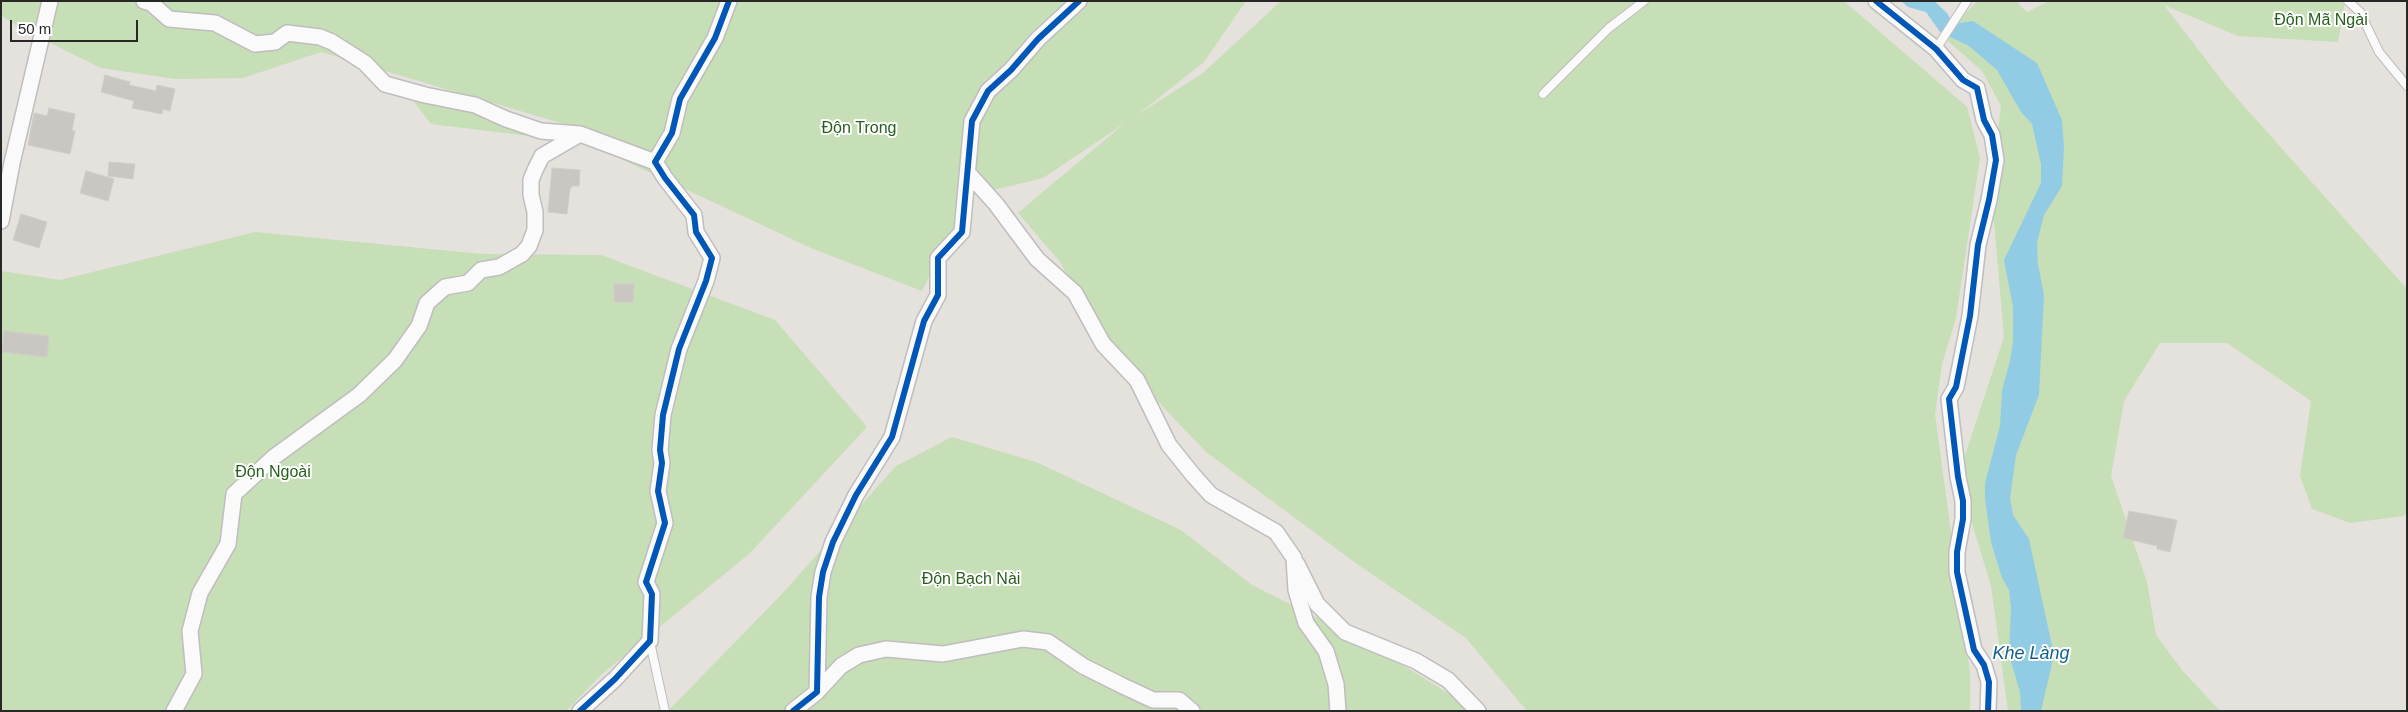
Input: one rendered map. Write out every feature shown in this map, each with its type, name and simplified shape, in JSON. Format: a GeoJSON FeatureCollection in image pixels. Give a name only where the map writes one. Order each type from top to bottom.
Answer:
{"type":"FeatureCollection","features":[{"type":"Feature","properties":{"kind":"street"},"geometry":{"type":"LineString","coordinates":[[1,221],[14,154],[50,1]]}},
{"type":"Feature","properties":{"kind":"street"},"geometry":{"type":"LineString","coordinates":[[144,1],[151,3],[169,19],[215,23],[255,44],[275,42],[288,33],[320,37],[332,42],[364,63],[385,84],[425,95],[475,104],[506,119],[541,131],[580,134],[655,162],[665,178],[694,214],[696,232],[712,258],[706,281],[679,349],[663,415],[660,450],[662,463],[658,491],[665,523],[646,582],[652,594],[650,641],[615,679],[580,711]]}},
{"type":"Feature","properties":{"kind":"street"},"geometry":{"type":"LineString","coordinates":[[655,162],[672,133],[680,99],[715,38],[729,1]]}},
{"type":"Feature","properties":{"kind":"street"},"geometry":{"type":"LineString","coordinates":[[817,692],[817,617],[823,572],[833,542],[856,495],[892,437],[924,321],[938,295],[938,258],[962,232],[972,121],[988,92],[1011,70],[1038,39],[1079,1]]}},
{"type":"Feature","properties":{"kind":"street"},"geometry":{"type":"LineString","coordinates":[[1876,1],[1940,42],[1963,80],[1977,88],[1984,120],[1992,136],[1996,160],[1990,200],[1978,245],[1970,316],[1956,387],[1949,399],[1958,477],[1963,501],[1963,519],[1957,552],[1957,572],[1974,650],[1984,665],[1989,682],[1988,711]]}},
{"type":"Feature","properties":{"kind":"street"},"geometry":{"type":"LineString","coordinates":[[174,711],[194,674],[190,631],[200,593],[228,544],[234,494],[274,457],[359,396],[395,360],[419,326],[427,303],[445,287],[468,283],[481,270],[499,267],[522,254],[529,246],[535,230],[531,180],[535,170],[542,156],[580,134]]}},
{"type":"Feature","properties":{"kind":"street"},"geometry":{"type":"LineString","coordinates":[[968,173],[996,204],[1037,259],[1075,293],[1104,344],[1137,380],[1169,445],[1211,495],[1276,532],[1294,558],[1317,604],[1345,632],[1416,661],[1448,680],[1478,711]]}},
{"type":"Feature","properties":{"kind":"street"},"geometry":{"type":"LineString","coordinates":[[1294,558],[1296,590],[1306,623],[1326,651],[1336,684],[1338,711]]}},
{"type":"Feature","properties":{"kind":"street"},"geometry":{"type":"LineString","coordinates":[[793,711],[817,692],[841,666],[859,655],[886,649],[906,649],[943,654],[1023,639],[1048,642],[1083,666],[1123,686],[1153,700],[1179,700],[1192,711]]}},
{"type":"Feature","properties":{"kind":"lane"},"geometry":{"type":"LineString","coordinates":[[1544,94],[1608,28],[1644,1]]}},
{"type":"Feature","properties":{"kind":"lane"},"geometry":{"type":"LineString","coordinates":[[1940,42],[1967,1]]}},
{"type":"Feature","properties":{"kind":"lane"},"geometry":{"type":"LineString","coordinates":[[2348,1],[2360,12],[2380,52],[2407,86]]}},
{"type":"Feature","properties":{"kind":"lane"},"geometry":{"type":"LineString","coordinates":[[650,641],[665,711]]}},
{"type":"Feature","properties":{"kind":"green space","name":"Độn Trong"},"geometry":{"type":"Polygon","coordinates":[[[1,1],[1246,1],[1204,62],[1137,115],[1203,73],[1281,1],[1844,1],[1967,107],[1980,158],[1956,318],[1942,364],[1935,414],[1970,673],[1970,711],[1527,711],[1466,638],[1357,564],[1206,452],[1103,344],[1061,263],[1018,213],[1125,123],[1043,178],[969,196],[922,291],[811,248],[587,143],[431,124],[405,90],[506,119],[591,132],[321,52],[243,78],[175,79],[101,68],[18,27],[1,15],[1,1]]]}},
{"type":"Feature","properties":{"kind":"green space","name":"Độn Mã Ngài"},"geometry":{"type":"Polygon","coordinates":[[[1978,1],[2016,1],[2027,12],[2049,1],[2345,1],[2338,42],[2238,36],[2164,5],[2227,87],[2407,289],[2407,511],[2404,516],[2350,523],[2312,509],[2300,476],[2311,401],[2227,343],[2160,343],[2124,401],[2111,476],[2147,582],[2156,635],[2182,670],[2220,711],[2008,711],[1991,586],[1958,477],[2004,337],[1991,186],[2001,106],[1982,71],[1948,41],[1953,24],[1978,1]]]}},
{"type":"Feature","properties":{"kind":"green space","name":"Độn Ngoài"},"geometry":{"type":"Polygon","coordinates":[[[255,232],[482,254],[601,255],[775,320],[867,427],[749,554],[602,674],[566,711],[1,711],[1,271],[60,280],[255,232]]]}},
{"type":"Feature","properties":{"kind":"green space","name":"Độn Bạch Nài"},"geometry":{"type":"Polygon","coordinates":[[[952,437],[1036,462],[1181,530],[1252,585],[1362,640],[1477,711],[668,711],[781,595],[896,466],[952,437]]]}},
{"type":"Feature","properties":{"kind":"water","name":"Khe Làng"},"geometry":{"type":"Polygon","coordinates":[[[1901,1],[1934,1],[1947,13],[1953,24],[1973,21],[2037,63],[2062,120],[2064,148],[2062,186],[2044,215],[2037,243],[2038,264],[2044,295],[2039,395],[2016,455],[2010,499],[2013,515],[2029,539],[2054,655],[2041,711],[2021,711],[2020,692],[2009,655],[2011,608],[2009,590],[2002,578],[1991,542],[1985,499],[1985,483],[2000,426],[2002,390],[2013,341],[2013,307],[2004,260],[2041,183],[2041,164],[2032,124],[2021,112],[1997,70],[1969,46],[1940,32],[1926,12],[1908,7],[1901,1]]]}},
{"type":"Feature","properties":{"kind":"building"},"geometry":{"type":"Polygon","coordinates":[[[105,75],[130,82],[129,85],[156,91],[157,85],[175,89],[170,111],[163,109],[162,114],[132,108],[134,101],[101,92],[105,75]]]}},
{"type":"Feature","properties":{"kind":"building"},"geometry":{"type":"Polygon","coordinates":[[[49,108],[75,114],[72,131],[75,131],[70,154],[28,145],[34,113],[47,116],[49,108]]]}},
{"type":"Feature","properties":{"kind":"building"},"geometry":{"type":"Polygon","coordinates":[[[109,162],[135,164],[133,179],[108,176],[109,162]]]}},
{"type":"Feature","properties":{"kind":"building"},"geometry":{"type":"Polygon","coordinates":[[[552,168],[580,170],[579,186],[572,186],[570,189],[567,214],[548,212],[552,168]]]}},
{"type":"Feature","properties":{"kind":"building"},"geometry":{"type":"Polygon","coordinates":[[[86,171],[114,179],[108,201],[80,193],[86,171]]]}},
{"type":"Feature","properties":{"kind":"building"},"geometry":{"type":"Polygon","coordinates":[[[21,214],[47,222],[39,248],[13,240],[21,214]]]}},
{"type":"Feature","properties":{"kind":"building"},"geometry":{"type":"Polygon","coordinates":[[[614,284],[634,284],[633,302],[614,302],[614,284]]]}},
{"type":"Feature","properties":{"kind":"building"},"geometry":{"type":"Polygon","coordinates":[[[4,331],[49,336],[47,357],[2,352],[4,331]]]}},
{"type":"Feature","properties":{"kind":"building"},"geometry":{"type":"Polygon","coordinates":[[[2129,511],[2177,520],[2170,552],[2157,549],[2157,546],[2123,538],[2129,511]]]}},
{"type":"Feature","properties":{"kind":"cycle path"},"geometry":{"type":"LineString","coordinates":[[580,711],[615,679],[650,641],[652,594],[646,582],[665,523],[658,491],[662,463],[660,450],[663,415],[679,349],[706,281],[712,258],[696,232],[694,215],[655,162],[672,133],[680,99],[715,38],[729,1]]}},
{"type":"Feature","properties":{"kind":"cycle path"},"geometry":{"type":"LineString","coordinates":[[793,711],[817,692],[819,597],[823,572],[833,542],[856,495],[892,437],[924,321],[938,295],[938,258],[962,232],[972,121],[988,91],[1011,70],[1038,39],[1079,1]]}},
{"type":"Feature","properties":{"kind":"cycle path"},"geometry":{"type":"LineString","coordinates":[[1876,1],[1936,49],[1963,80],[1977,88],[1984,120],[1992,135],[1996,160],[1978,245],[1970,316],[1956,387],[1949,399],[1958,477],[1963,501],[1963,519],[1957,552],[1957,572],[1974,650],[1984,665],[1989,682],[1988,711]]}}]}
